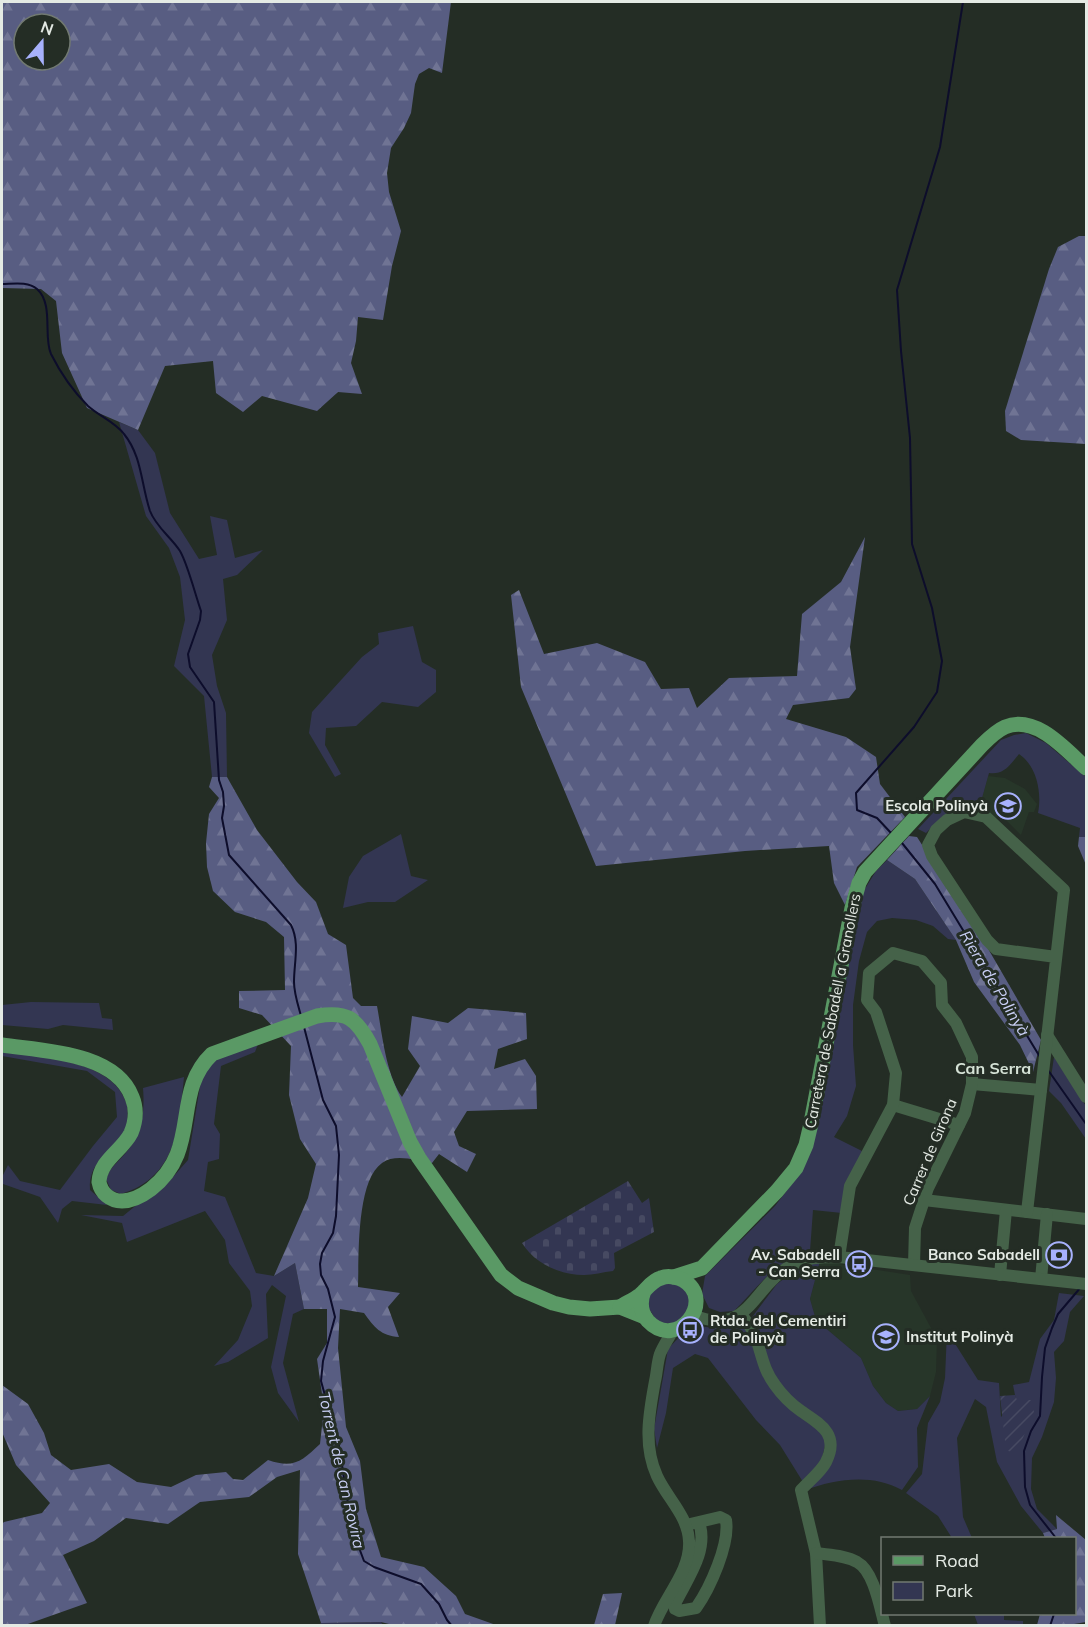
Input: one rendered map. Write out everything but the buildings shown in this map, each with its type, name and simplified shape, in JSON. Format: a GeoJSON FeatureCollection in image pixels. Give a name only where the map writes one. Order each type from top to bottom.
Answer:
{"type":"FeatureCollection","features":[{"type":"Feature","properties":{"kind":"main road","name":"Carretera de Sabadell a Granollers"},"geometry":{"type":"LineString","coordinates":[[694,1294],[702,1268],[787,1180],[802,1154],[810,1128],[847,930],[857,889],[866,872],[982,745],[996,732],[1007,726],[1024,724],[1042,731],[1086,768]]}},
{"type":"Feature","properties":{"kind":"main road"},"geometry":{"type":"LineString","coordinates":[[2,1045],[88,1060],[107,1068],[122,1079],[134,1102],[135,1119],[129,1137],[103,1166],[99,1182],[106,1195],[114,1200],[123,1201],[136,1198],[149,1191],[164,1177],[177,1158],[183,1140],[194,1080],[212,1054],[317,1016],[342,1014],[352,1018],[364,1032],[370,1044],[410,1143],[501,1275],[525,1293],[553,1304],[579,1309],[620,1307],[667,1330],[682,1327],[693,1315],[696,1304],[694,1294],[687,1283],[674,1277],[658,1278],[644,1291],[620,1307]]}},
{"type":"Feature","properties":{"kind":"main road","name":"Carretera de Sabadell a Granollers"},"geometry":{"type":"LineString","coordinates":[[674,1277],[702,1268]]}},
{"type":"Feature","properties":{"kind":"main road"},"geometry":{"type":"LineString","coordinates":[[644,1291],[641,1304],[649,1321]]}},
{"type":"Feature","properties":{"kind":"street"},"geometry":{"type":"LineString","coordinates":[[1027,1212],[1064,890],[986,817],[964,812],[947,820],[936,831],[928,845],[932,856],[987,940],[996,949],[1056,957]]}},
{"type":"Feature","properties":{"kind":"street","name":"Carrer de Girona"},"geometry":{"type":"LineString","coordinates":[[839,1257],[850,1186],[893,1105],[896,1072],[876,1012],[867,1000],[869,973],[893,953],[922,961],[941,983],[942,1005],[956,1023],[972,1057],[972,1084],[965,1113],[933,1177],[915,1228],[914,1265]]}},
{"type":"Feature","properties":{"kind":"street"},"geometry":{"type":"LineString","coordinates":[[1047,1035],[1086,1097]]}},
{"type":"Feature","properties":{"kind":"street"},"geometry":{"type":"LineString","coordinates":[[972,1084],[1041,1090]]}},
{"type":"Feature","properties":{"kind":"street"},"geometry":{"type":"LineString","coordinates":[[893,1105],[959,1125]]}},
{"type":"Feature","properties":{"kind":"street"},"geometry":{"type":"LineString","coordinates":[[924,1200],[1086,1219]]}},
{"type":"Feature","properties":{"kind":"street"},"geometry":{"type":"LineString","coordinates":[[1000,1275],[1006,1210]]}},
{"type":"Feature","properties":{"kind":"street"},"geometry":{"type":"LineString","coordinates":[[1041,1279],[1047,1214]]}},
{"type":"Feature","properties":{"kind":"street"},"geometry":{"type":"LineString","coordinates":[[693,1315],[726,1320],[742,1315],[771,1281],[789,1266],[817,1257],[839,1257],[1086,1284]]}},
{"type":"Feature","properties":{"kind":"street"},"geometry":{"type":"LineString","coordinates":[[742,1315],[755,1335],[764,1369],[775,1385],[801,1411],[819,1422],[829,1438],[830,1452],[825,1464],[801,1490],[816,1553],[820,1626]]}},
{"type":"Feature","properties":{"kind":"street"},"geometry":{"type":"LineString","coordinates":[[649,1321],[660,1355]]}},
{"type":"Feature","properties":{"kind":"street"},"geometry":{"type":"LineString","coordinates":[[654,1626],[687,1556],[689,1543],[686,1525],[657,1476],[651,1458],[648,1434],[660,1355],[673,1330]]}},
{"type":"Feature","properties":{"kind":"street"},"geometry":{"type":"LineString","coordinates":[[686,1525],[720,1517],[726,1520],[727,1527],[721,1556],[703,1599],[696,1608],[679,1611],[675,1609],[675,1604],[690,1578],[702,1539],[699,1522]]}},
{"type":"Feature","properties":{"kind":"street"},"geometry":{"type":"LineString","coordinates":[[816,1553],[843,1557],[862,1565],[870,1577],[881,1613]]}},
{"type":"Feature","properties":{"kind":"shaded area","name":"Escola Polinyà"},"geometry":{"type":"Polygon","coordinates":[[[988,776],[1005,778],[1025,789],[1037,804],[1034,812],[1029,812],[1021,835],[1000,814],[996,818],[985,810],[979,809],[988,776]]]}},
{"type":"Feature","properties":{"kind":"shaded area","name":"Institut Polinyà"},"geometry":{"type":"Polygon","coordinates":[[[820,1261],[910,1275],[911,1291],[937,1339],[936,1372],[930,1396],[917,1409],[898,1411],[886,1403],[873,1386],[861,1358],[816,1320],[810,1299],[820,1261]]]}},
{"type":"Feature","properties":{"kind":"green space"},"geometry":{"type":"Polygon","coordinates":[[[2,2],[451,2],[442,73],[429,68],[419,74],[415,84],[411,113],[391,148],[387,173],[389,192],[401,231],[392,266],[383,320],[358,317],[351,363],[362,394],[338,392],[317,411],[262,396],[243,412],[216,393],[213,361],[165,366],[138,430],[87,408],[62,353],[56,301],[41,289],[2,288],[2,2]]]}},
{"type":"Feature","properties":{"kind":"green space"},"geometry":{"type":"Polygon","coordinates":[[[1079,236],[1086,236],[1086,444],[1021,440],[1006,431],[1005,411],[1058,247],[1079,236]]]}},
{"type":"Feature","properties":{"kind":"green space"},"geometry":{"type":"Polygon","coordinates":[[[119,422],[138,430],[155,453],[170,513],[199,559],[217,555],[210,516],[227,520],[235,558],[263,550],[237,575],[223,579],[227,620],[212,655],[217,686],[226,713],[227,777],[212,777],[204,696],[174,666],[185,620],[180,577],[169,548],[146,516],[119,422]]]}},
{"type":"Feature","properties":{"kind":"green space"},"geometry":{"type":"Polygon","coordinates":[[[865,537],[850,647],[856,689],[849,698],[793,705],[786,719],[846,737],[876,757],[880,784],[905,817],[857,867],[845,905],[834,883],[829,846],[745,851],[596,866],[521,687],[511,595],[519,590],[544,654],[597,643],[645,662],[661,689],[689,688],[697,708],[729,678],[797,676],[802,614],[841,582],[865,537]]]}},
{"type":"Feature","properties":{"kind":"green space"},"geometry":{"type":"Polygon","coordinates":[[[413,626],[422,662],[436,670],[436,692],[418,707],[382,702],[356,726],[326,728],[325,745],[341,774],[335,777],[309,733],[312,712],[362,657],[379,644],[378,633],[413,626]]]}},
{"type":"Feature","properties":{"kind":"green space"},"geometry":{"type":"Polygon","coordinates":[[[1026,733],[1046,743],[1086,777],[1086,837],[1079,837],[1080,828],[1038,813],[1037,780],[1030,765],[1019,754],[1003,771],[989,773],[979,809],[962,810],[949,814],[926,833],[918,829],[1001,740],[1026,733]]]}},
{"type":"Feature","properties":{"kind":"green space"},"geometry":{"type":"Polygon","coordinates":[[[212,777],[227,777],[257,830],[297,882],[316,902],[328,934],[346,945],[353,998],[361,1006],[377,1006],[388,1066],[402,1097],[420,1066],[408,1049],[412,1016],[448,1023],[468,1008],[526,1013],[527,1039],[498,1049],[494,1069],[525,1059],[536,1076],[537,1109],[467,1111],[454,1132],[459,1146],[476,1154],[467,1172],[439,1154],[432,1163],[394,1158],[382,1163],[374,1172],[363,1202],[359,1239],[358,1287],[400,1293],[388,1307],[399,1337],[387,1335],[378,1330],[364,1313],[340,1309],[338,1348],[346,1427],[360,1461],[366,1509],[381,1557],[424,1567],[456,1596],[465,1614],[496,1625],[397,1626],[381,1622],[321,1623],[298,1554],[300,1470],[277,1477],[249,1497],[200,1502],[168,1524],[126,1518],[94,1541],[63,1555],[87,1603],[25,1625],[2,1625],[2,1524],[42,1513],[50,1503],[16,1465],[2,1432],[2,1385],[28,1404],[44,1433],[51,1455],[71,1470],[109,1464],[137,1482],[171,1487],[196,1475],[226,1472],[233,1479],[243,1480],[268,1460],[285,1464],[297,1462],[320,1444],[324,1408],[317,1359],[327,1343],[327,1309],[304,1309],[295,1263],[274,1276],[308,1198],[316,1164],[300,1139],[289,1095],[291,1046],[262,1015],[239,1008],[239,991],[285,990],[284,937],[266,922],[235,912],[213,891],[207,867],[206,843],[209,814],[219,798],[209,787],[212,777]]]}},
{"type":"Feature","properties":{"kind":"green space"},"geometry":{"type":"Polygon","coordinates":[[[401,834],[411,876],[428,880],[395,902],[368,902],[343,908],[349,877],[363,856],[401,834]]]}},
{"type":"Feature","properties":{"kind":"green space"},"geometry":{"type":"Polygon","coordinates":[[[909,836],[917,837],[983,940],[1041,1040],[1033,1072],[1020,1045],[974,982],[956,940],[915,879],[887,860],[909,836]]]}},
{"type":"Feature","properties":{"kind":"green space"},"geometry":{"type":"Polygon","coordinates":[[[1079,837],[1086,837],[1086,865],[1078,846],[1079,837]]]}},
{"type":"Feature","properties":{"kind":"green space"},"geometry":{"type":"Polygon","coordinates":[[[887,860],[915,879],[956,940],[948,939],[933,926],[916,920],[892,918],[877,921],[867,932],[859,961],[853,1005],[856,1086],[847,1116],[834,1137],[862,1151],[842,1213],[813,1210],[810,1251],[788,1260],[777,1268],[734,1311],[720,1312],[709,1308],[702,1294],[705,1276],[775,1206],[795,1180],[863,892],[876,871],[887,860]]]}},
{"type":"Feature","properties":{"kind":"green space"},"geometry":{"type":"Polygon","coordinates":[[[31,1002],[99,1003],[102,1018],[112,1019],[113,1030],[63,1025],[48,1029],[2,1025],[2,1005],[31,1002]]]}},
{"type":"Feature","properties":{"kind":"green space"},"geometry":{"type":"Polygon","coordinates":[[[258,1044],[255,1052],[221,1066],[214,1124],[220,1134],[219,1159],[208,1162],[204,1191],[225,1197],[256,1273],[274,1276],[295,1263],[304,1309],[293,1314],[283,1363],[299,1422],[278,1393],[271,1367],[286,1296],[272,1285],[266,1294],[268,1338],[228,1362],[214,1366],[238,1340],[252,1306],[250,1291],[229,1263],[225,1240],[205,1211],[127,1242],[122,1223],[81,1215],[123,1216],[165,1186],[188,1160],[201,1080],[214,1059],[258,1044]]]}},
{"type":"Feature","properties":{"kind":"green space"},"geometry":{"type":"Polygon","coordinates":[[[2,1051],[74,1063],[107,1078],[119,1090],[127,1105],[126,1128],[93,1170],[91,1179],[90,1190],[107,1205],[72,1201],[62,1209],[58,1223],[40,1197],[3,1184],[2,1177],[8,1165],[20,1181],[60,1190],[117,1117],[115,1092],[87,1071],[2,1056],[2,1051]]]}},
{"type":"Feature","properties":{"kind":"green space"},"geometry":{"type":"Polygon","coordinates":[[[1054,1057],[1086,1106],[1086,1139],[1061,1103],[1049,1091],[1054,1057]]]}},
{"type":"Feature","properties":{"kind":"green space"},"geometry":{"type":"Polygon","coordinates":[[[184,1077],[177,1132],[164,1163],[154,1176],[140,1186],[121,1194],[111,1190],[106,1179],[129,1149],[141,1125],[143,1088],[184,1077]]]}},
{"type":"Feature","properties":{"kind":"green space"},"geometry":{"type":"Polygon","coordinates":[[[628,1181],[642,1203],[649,1198],[654,1232],[614,1253],[615,1268],[613,1271],[591,1275],[566,1273],[541,1262],[522,1243],[628,1181]]]}},
{"type":"Feature","properties":{"kind":"green space"},"geometry":{"type":"Polygon","coordinates":[[[820,1261],[810,1299],[816,1320],[861,1358],[873,1386],[886,1403],[898,1411],[917,1409],[930,1396],[917,1428],[918,1467],[902,1490],[878,1481],[854,1480],[829,1483],[805,1490],[833,1443],[805,1410],[777,1384],[749,1321],[777,1284],[794,1271],[820,1261]]]}},
{"type":"Feature","properties":{"kind":"green space"},"geometry":{"type":"Polygon","coordinates":[[[668,1281],[684,1288],[691,1303],[680,1323],[658,1323],[646,1304],[649,1293],[668,1281]]]}},
{"type":"Feature","properties":{"kind":"green space"},"geometry":{"type":"Polygon","coordinates":[[[1059,1293],[1084,1296],[1070,1312],[1064,1341],[1054,1352],[1056,1378],[1054,1402],[1032,1458],[1031,1489],[1037,1509],[1057,1529],[1043,1533],[1021,1506],[997,1462],[986,1407],[975,1399],[957,1438],[963,1517],[972,1537],[951,1537],[938,1516],[906,1493],[922,1474],[928,1423],[940,1402],[945,1378],[947,1331],[978,1380],[999,1383],[1001,1417],[1016,1400],[1013,1385],[1029,1382],[1040,1339],[1054,1320],[1059,1293]]]}},
{"type":"Feature","properties":{"kind":"green space"},"geometry":{"type":"Polygon","coordinates":[[[743,1322],[762,1370],[816,1423],[826,1441],[821,1463],[803,1482],[780,1445],[756,1420],[708,1358],[695,1354],[673,1368],[666,1413],[657,1448],[654,1429],[668,1349],[681,1335],[705,1327],[731,1328],[743,1322]]]}},
{"type":"Feature","properties":{"kind":"green space"},"geometry":{"type":"Polygon","coordinates":[[[1015,1395],[1017,1400],[1031,1400],[1034,1412],[1016,1454],[1006,1450],[1000,1396],[1015,1395]]]}},
{"type":"Feature","properties":{"kind":"green space"},"geometry":{"type":"Polygon","coordinates":[[[1056,1515],[1086,1540],[1086,1622],[1068,1625],[1037,1625],[1040,1615],[1076,1615],[1076,1537],[1045,1537],[1043,1533],[1057,1529],[1056,1515]]]}},
{"type":"Feature","properties":{"kind":"green space"},"geometry":{"type":"Polygon","coordinates":[[[622,1593],[615,1625],[594,1625],[603,1594],[622,1593]]]}},
{"type":"Feature","properties":{"kind":"green space"},"geometry":{"type":"Polygon","coordinates":[[[974,1615],[1004,1615],[1004,1620],[1023,1621],[1023,1625],[978,1625],[974,1615]]]}},
{"type":"Feature","properties":{"kind":"green space"},"geometry":{"type":"Polygon","coordinates":[[[381,1622],[383,1625],[318,1626],[321,1623],[381,1622]]]}},
{"type":"Feature","properties":{"kind":"waterway"},"geometry":{"type":"LineString","coordinates":[[891,833],[877,818],[857,810],[856,793],[914,727],[937,692],[942,661],[932,608],[912,544],[910,438],[897,290],[940,147],[963,2]]}},
{"type":"Feature","properties":{"kind":"waterway","name":"Torrent de Can Rovira"},"geometry":{"type":"LineString","coordinates":[[2,284],[33,286],[42,295],[47,312],[51,354],[68,382],[83,400],[92,410],[116,426],[130,443],[138,461],[150,511],[180,551],[186,564],[201,611],[188,654],[190,667],[214,702],[219,780],[224,806],[222,818],[229,855],[291,925],[296,946],[294,986],[301,1016]]}},
{"type":"Feature","properties":{"kind":"waterway","name":"Riera de Polinyà"},"geometry":{"type":"LineString","coordinates":[[902,843],[935,884],[1040,1057]]}},
{"type":"Feature","properties":{"kind":"waterway","name":"Torrent de Can Rovira"},"geometry":{"type":"LineString","coordinates":[[304,1027],[323,1100],[336,1126],[339,1155],[336,1216],[333,1233],[322,1253],[320,1264],[321,1275],[328,1289],[335,1317],[323,1361],[321,1381],[339,1446],[352,1529],[364,1561],[374,1567],[421,1584],[439,1604],[452,1626]]}},
{"type":"Feature","properties":{"kind":"waterway","name":"Riera de Polinyà"},"geometry":{"type":"LineString","coordinates":[[1048,1070],[1086,1124]]}},
{"type":"Feature","properties":{"kind":"waterway"},"geometry":{"type":"LineString","coordinates":[[1055,1537],[1030,1505],[1025,1487],[1024,1451],[1031,1431],[1040,1416],[1045,1348],[1058,1314],[1081,1287]]}},
{"type":"Feature","properties":{"kind":"waterway"},"geometry":{"type":"LineString","coordinates":[[1050,1626],[1054,1615]]}},
{"type":"Feature","properties":{"kind":"place","name":"Escola Polinyà"},"geometry":{"type":"Point","coordinates":[1008,806]}},
{"type":"Feature","properties":{"kind":"place","name":"Banco Sabadell"},"geometry":{"type":"Point","coordinates":[1059,1255]}},
{"type":"Feature","properties":{"kind":"place","name":"Av. Sabadell - Can Serra"},"geometry":{"type":"Point","coordinates":[859,1264]}},
{"type":"Feature","properties":{"kind":"place","name":"Rtda. del Cementiri de Polinyà"},"geometry":{"type":"Point","coordinates":[690,1330]}},
{"type":"Feature","properties":{"kind":"place","name":"Institut Polinyà"},"geometry":{"type":"Point","coordinates":[886,1337]}},
{"type":"Feature","properties":{"kind":"district","name":"Can Serra"},"geometry":{"type":"Point","coordinates":[993,1068]}}]}
